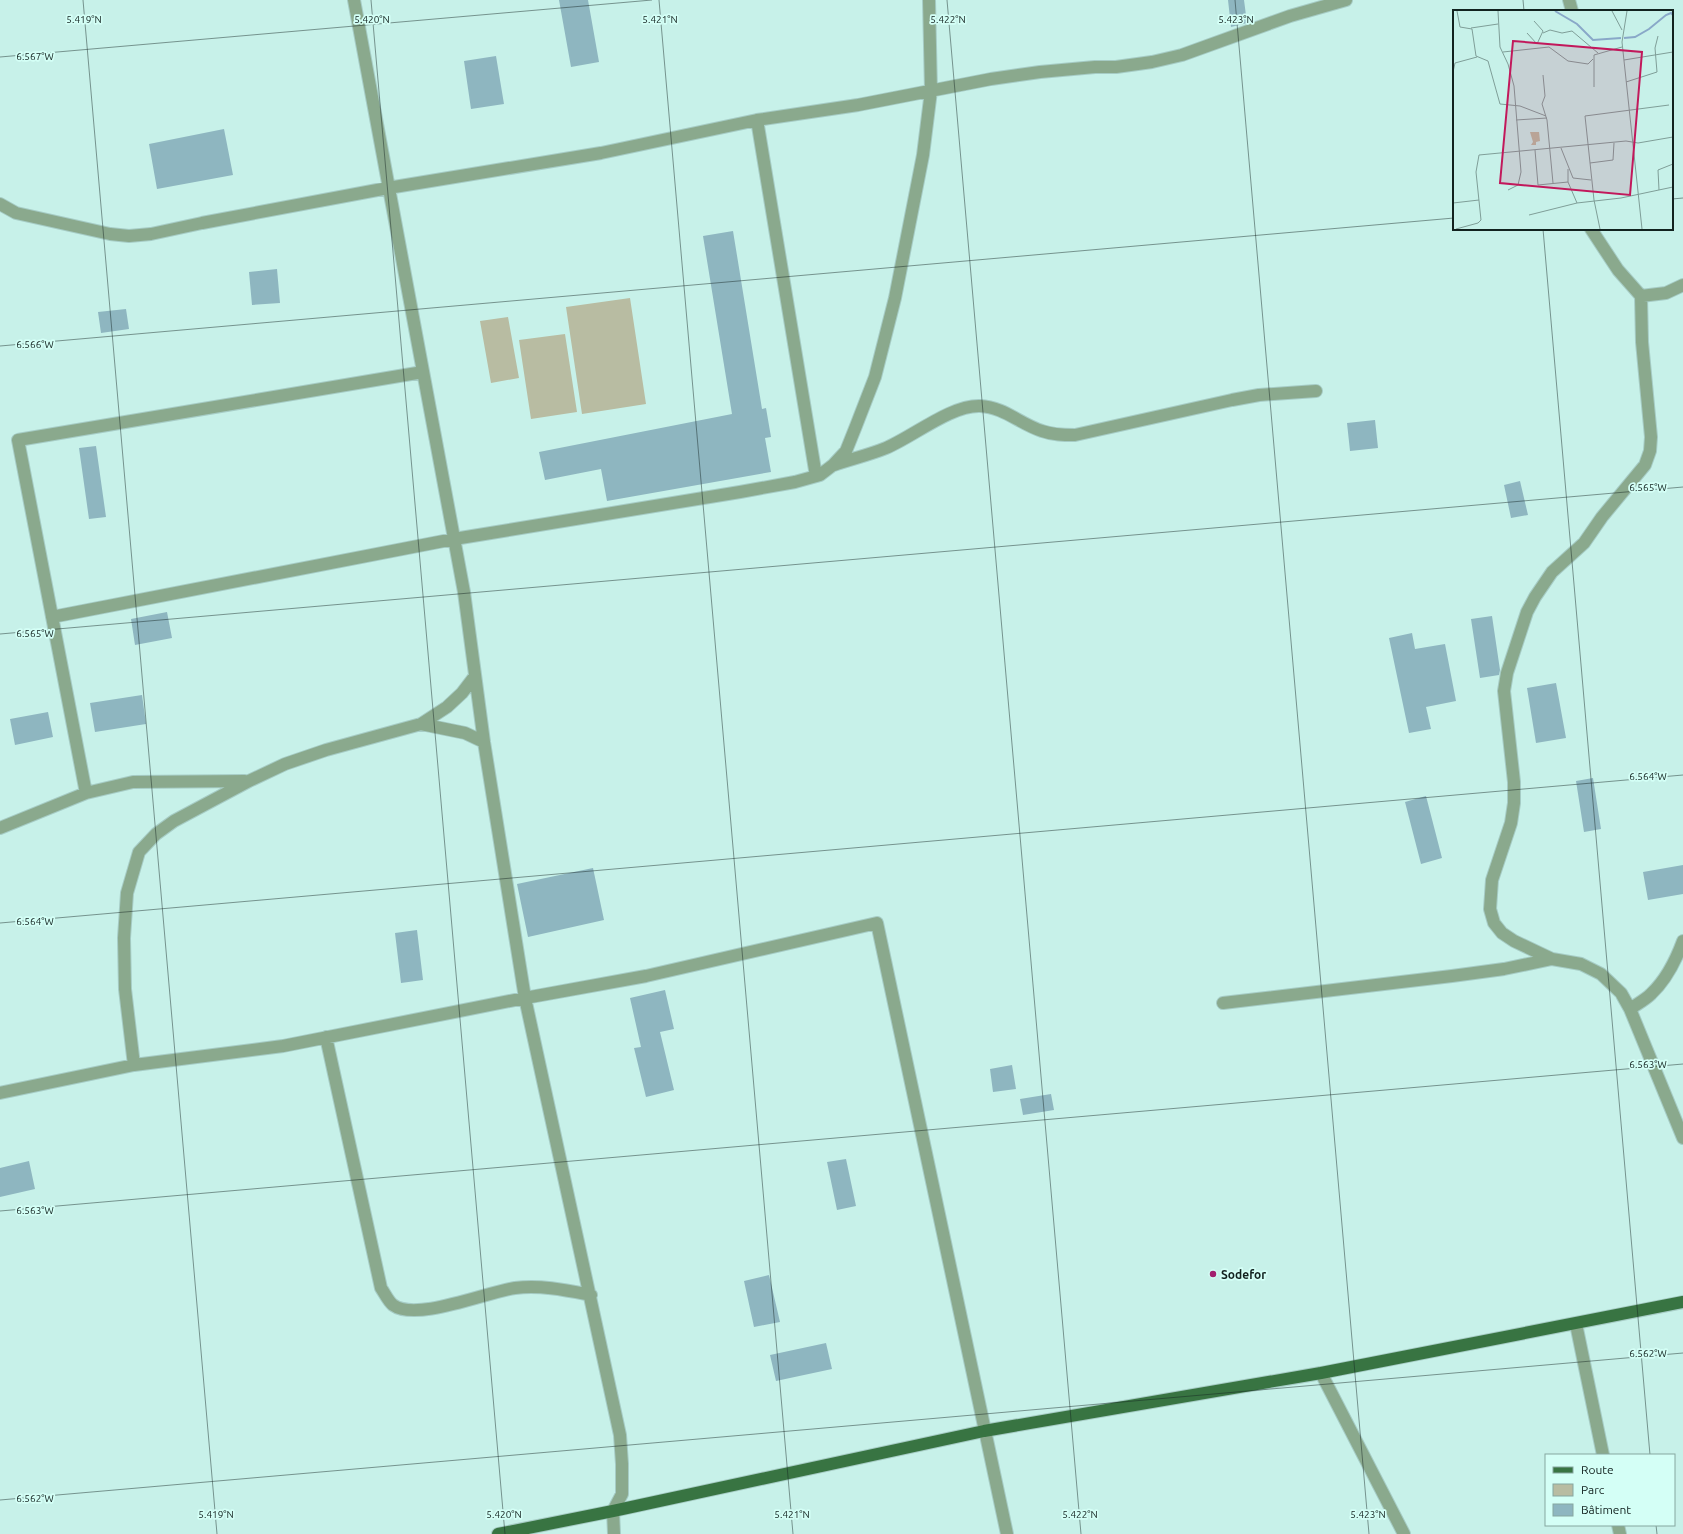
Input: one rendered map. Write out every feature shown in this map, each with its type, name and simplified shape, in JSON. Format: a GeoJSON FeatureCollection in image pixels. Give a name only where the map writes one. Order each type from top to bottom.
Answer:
{"type":"FeatureCollection","features":[{"type":"Feature","properties":{"kind":"main road"},"geometry":{"type":"LineString","coordinates":[[498,1534],[613,1511],[984,1431],[1321,1373],[1683,1302]]}},
{"type":"Feature","properties":{"kind":"street"},"geometry":{"type":"LineString","coordinates":[[354,0],[464,592],[484,742],[525,998],[591,1295],[620,1434],[622,1494],[613,1511],[614,1534]]}},
{"type":"Feature","properties":{"kind":"street"},"geometry":{"type":"LineString","coordinates":[[52,618],[454,539],[795,482],[820,475],[833,466],[846,451],[875,377],[909,230],[923,155],[931,91],[929,0]]}},
{"type":"Feature","properties":{"kind":"street"},"geometry":{"type":"LineString","coordinates":[[0,204],[16,213],[110,234],[129,236],[151,234],[388,188],[601,153],[757,120],[858,105],[990,79],[1040,72],[1095,67],[1116,67],[1152,62],[1182,55],[1276,20],[1346,0]]}},
{"type":"Feature","properties":{"kind":"street"},"geometry":{"type":"LineString","coordinates":[[1569,0],[1572,10]]}},
{"type":"Feature","properties":{"kind":"street"},"geometry":{"type":"LineString","coordinates":[[757,120],[816,476]]}},
{"type":"Feature","properties":{"kind":"street"},"geometry":{"type":"LineString","coordinates":[[1592,230],[1618,270],[1641,296],[1642,342],[1651,438],[1650,451],[1645,465],[1602,517],[1584,543],[1552,572],[1535,596],[1527,612],[1507,673],[1504,691],[1514,782],[1514,803],[1511,823],[1492,880],[1490,909],[1494,923],[1502,933],[1514,941],[1552,959],[1581,964],[1601,974],[1621,993],[1630,1009],[1683,1138]]}},
{"type":"Feature","properties":{"kind":"street"},"geometry":{"type":"LineString","coordinates":[[1641,296],[1666,293],[1680,288]]}},
{"type":"Feature","properties":{"kind":"street"},"geometry":{"type":"LineString","coordinates":[[86,792],[18,440],[423,372]]}},
{"type":"Feature","properties":{"kind":"street"},"geometry":{"type":"LineString","coordinates":[[833,466],[886,448],[956,411],[969,407],[981,406],[996,409],[1041,431],[1062,435],[1075,435],[1259,395],[1316,391]]}},
{"type":"Feature","properties":{"kind":"street"},"geometry":{"type":"LineString","coordinates":[[134,1065],[125,989],[124,938],[128,893],[139,852],[156,834],[174,822],[249,781],[286,764],[326,750],[421,724],[447,707],[462,693],[475,676]]}},
{"type":"Feature","properties":{"kind":"street"},"geometry":{"type":"LineString","coordinates":[[421,724],[465,733],[484,742]]}},
{"type":"Feature","properties":{"kind":"street"},"geometry":{"type":"LineString","coordinates":[[0,828],[86,792],[133,782],[249,781]]}},
{"type":"Feature","properties":{"kind":"street"},"geometry":{"type":"LineString","coordinates":[[0,1093],[134,1065],[269,1048],[646,976],[877,923],[1007,1534]]}},
{"type":"Feature","properties":{"kind":"street"},"geometry":{"type":"LineString","coordinates":[[1630,1009],[1651,994],[1662,981],[1676,960],[1683,941]]}},
{"type":"Feature","properties":{"kind":"street"},"geometry":{"type":"LineString","coordinates":[[1223,1004],[1452,976],[1552,959]]}},
{"type":"Feature","properties":{"kind":"street"},"geometry":{"type":"LineString","coordinates":[[326,1037],[381,1288],[393,1305],[407,1310],[425,1310],[513,1288],[529,1287],[552,1288],[591,1295]]}},
{"type":"Feature","properties":{"kind":"street"},"geometry":{"type":"LineString","coordinates":[[1576,1324],[1603,1454]]}},
{"type":"Feature","properties":{"kind":"street"},"geometry":{"type":"LineString","coordinates":[[1321,1373],[1404,1534]]}},
{"type":"Feature","properties":{"kind":"green space"},"geometry":{"type":"Polygon","coordinates":[[[630,298],[646,404],[582,414],[566,307],[630,298]]]}},
{"type":"Feature","properties":{"kind":"green space"},"geometry":{"type":"Polygon","coordinates":[[[508,317],[519,378],[491,383],[480,321],[508,317]]]}},
{"type":"Feature","properties":{"kind":"green space"},"geometry":{"type":"Polygon","coordinates":[[[565,334],[577,412],[531,419],[519,340],[565,334]]]}},
{"type":"Feature","properties":{"kind":"building"},"geometry":{"type":"Polygon","coordinates":[[[559,0],[588,0],[599,62],[571,67],[559,0]]]}},
{"type":"Feature","properties":{"kind":"building"},"geometry":{"type":"Polygon","coordinates":[[[1228,0],[1244,0],[1247,23],[1231,27],[1228,0]]]}},
{"type":"Feature","properties":{"kind":"building"},"geometry":{"type":"Polygon","coordinates":[[[496,56],[504,104],[471,109],[464,61],[496,56]]]}},
{"type":"Feature","properties":{"kind":"building"},"geometry":{"type":"Polygon","coordinates":[[[224,129],[233,175],[157,189],[149,144],[224,129]]]}},
{"type":"Feature","properties":{"kind":"building"},"geometry":{"type":"Polygon","coordinates":[[[733,231],[762,409],[766,408],[771,437],[765,438],[771,472],[607,501],[601,469],[545,480],[539,452],[732,414],[703,236],[733,231]]]}},
{"type":"Feature","properties":{"kind":"building"},"geometry":{"type":"Polygon","coordinates":[[[277,269],[280,303],[252,305],[249,272],[277,269]]]}},
{"type":"Feature","properties":{"kind":"building"},"geometry":{"type":"Polygon","coordinates":[[[126,309],[129,329],[101,333],[98,312],[126,309]]]}},
{"type":"Feature","properties":{"kind":"building"},"geometry":{"type":"Polygon","coordinates":[[[1375,420],[1378,448],[1350,451],[1347,423],[1375,420]]]}},
{"type":"Feature","properties":{"kind":"building"},"geometry":{"type":"Polygon","coordinates":[[[96,446],[106,517],[89,519],[79,448],[96,446]]]}},
{"type":"Feature","properties":{"kind":"building"},"geometry":{"type":"Polygon","coordinates":[[[1520,481],[1528,515],[1511,518],[1504,485],[1520,481]]]}},
{"type":"Feature","properties":{"kind":"building"},"geometry":{"type":"Polygon","coordinates":[[[167,612],[172,638],[135,645],[131,619],[167,612]]]}},
{"type":"Feature","properties":{"kind":"building"},"geometry":{"type":"Polygon","coordinates":[[[1492,616],[1500,670],[1499,675],[1480,678],[1471,619],[1492,616]]]}},
{"type":"Feature","properties":{"kind":"building"},"geometry":{"type":"Polygon","coordinates":[[[1412,633],[1415,649],[1445,644],[1456,701],[1426,707],[1431,729],[1409,733],[1389,638],[1412,633]]]}},
{"type":"Feature","properties":{"kind":"building"},"geometry":{"type":"Polygon","coordinates":[[[1556,683],[1566,738],[1536,743],[1527,688],[1556,683]]]}},
{"type":"Feature","properties":{"kind":"building"},"geometry":{"type":"Polygon","coordinates":[[[142,695],[146,724],[95,732],[90,703],[142,695]]]}},
{"type":"Feature","properties":{"kind":"building"},"geometry":{"type":"Polygon","coordinates":[[[48,712],[53,737],[15,745],[10,719],[48,712]]]}},
{"type":"Feature","properties":{"kind":"building"},"geometry":{"type":"Polygon","coordinates":[[[1593,778],[1601,829],[1584,832],[1576,781],[1593,778]]]}},
{"type":"Feature","properties":{"kind":"building"},"geometry":{"type":"Polygon","coordinates":[[[1426,796],[1442,858],[1421,864],[1405,802],[1426,796]]]}},
{"type":"Feature","properties":{"kind":"building"},"geometry":{"type":"Polygon","coordinates":[[[1683,865],[1683,894],[1648,900],[1643,872],[1683,865]]]}},
{"type":"Feature","properties":{"kind":"building"},"geometry":{"type":"Polygon","coordinates":[[[593,868],[604,920],[528,937],[517,884],[593,868]]]}},
{"type":"Feature","properties":{"kind":"building"},"geometry":{"type":"Polygon","coordinates":[[[417,930],[423,980],[401,983],[395,933],[417,930]]]}},
{"type":"Feature","properties":{"kind":"building"},"geometry":{"type":"Polygon","coordinates":[[[665,990],[674,1029],[660,1032],[674,1090],[646,1097],[634,1048],[641,1047],[630,998],[665,990]]]}},
{"type":"Feature","properties":{"kind":"building"},"geometry":{"type":"Polygon","coordinates":[[[1012,1065],[1016,1089],[993,1092],[990,1069],[1012,1065]]]}},
{"type":"Feature","properties":{"kind":"building"},"geometry":{"type":"Polygon","coordinates":[[[1051,1094],[1054,1110],[1023,1115],[1020,1099],[1051,1094]]]}},
{"type":"Feature","properties":{"kind":"building"},"geometry":{"type":"Polygon","coordinates":[[[846,1159],[856,1206],[837,1210],[827,1162],[846,1159]]]}},
{"type":"Feature","properties":{"kind":"building"},"geometry":{"type":"Polygon","coordinates":[[[29,1161],[35,1189],[0,1197],[0,1168],[29,1161]]]}},
{"type":"Feature","properties":{"kind":"building"},"geometry":{"type":"Polygon","coordinates":[[[769,1275],[780,1322],[754,1327],[744,1281],[769,1275]]]}},
{"type":"Feature","properties":{"kind":"building"},"geometry":{"type":"Polygon","coordinates":[[[826,1343],[832,1369],[776,1381],[770,1355],[826,1343]]]}},
{"type":"Feature","properties":{"kind":"place","name":"Sodefor"},"geometry":{"type":"Point","coordinates":[1213,1274]}}]}
